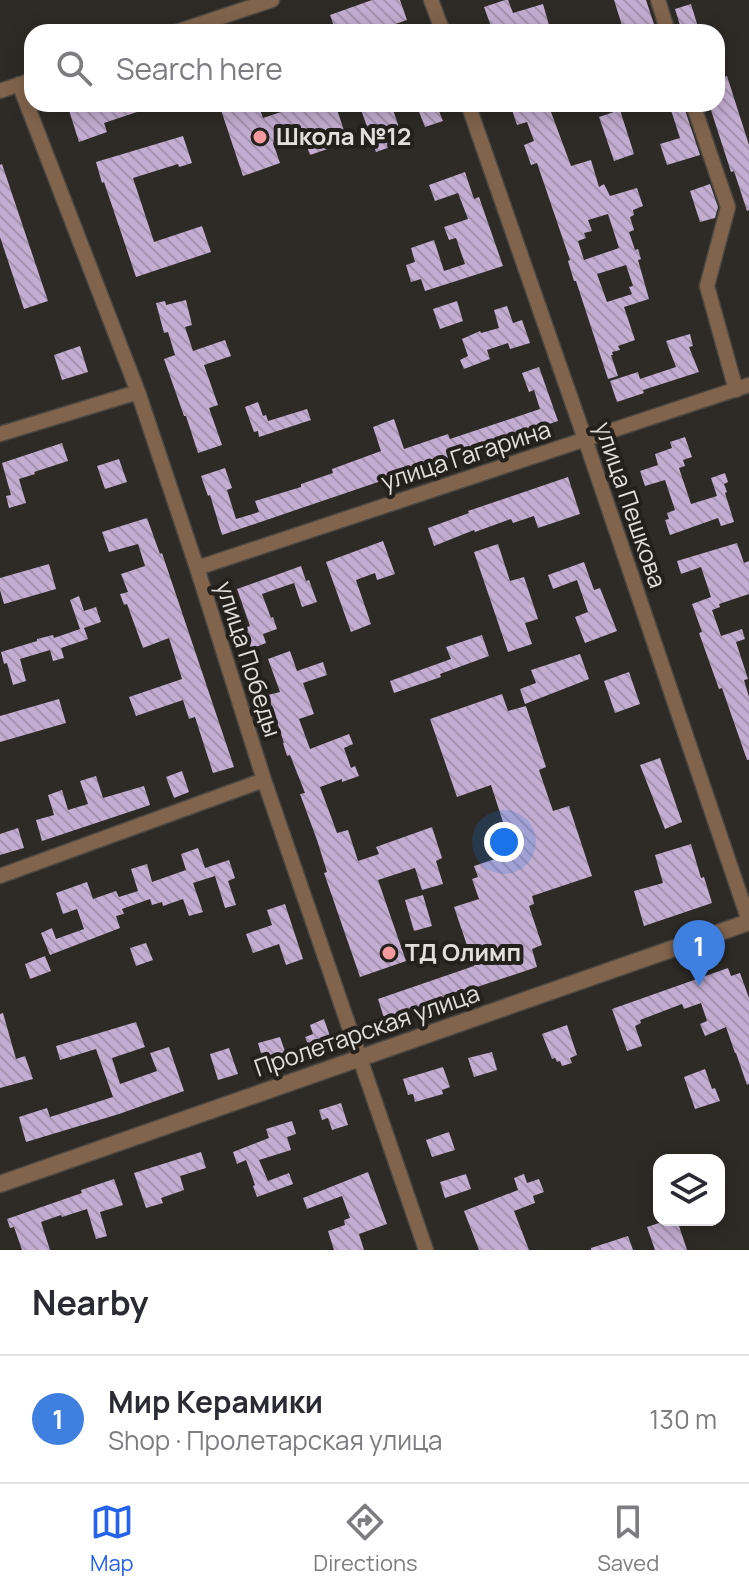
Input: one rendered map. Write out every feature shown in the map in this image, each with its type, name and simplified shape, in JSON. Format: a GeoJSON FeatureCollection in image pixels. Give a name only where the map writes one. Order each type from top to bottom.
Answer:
{"type":"FeatureCollection","features":[{"type":"Feature","properties":{"kind":"street"},"geometry":{"type":"LineString","coordinates":[[200,24],[272,0]]}},
{"type":"Feature","properties":{"kind":"street"},"geometry":{"type":"LineString","coordinates":[[431,0],[440,24]]}},
{"type":"Feature","properties":{"kind":"street"},"geometry":{"type":"LineString","coordinates":[[658,0],[666,24]]}},
{"type":"Feature","properties":{"kind":"street"},"geometry":{"type":"LineString","coordinates":[[0,91],[24,82]]}},
{"type":"Feature","properties":{"kind":"street","name":"улица Победы"},"geometry":{"type":"LineString","coordinates":[[36,112],[138,392],[264,780],[426,1250]]}},
{"type":"Feature","properties":{"kind":"street","name":"улица Пешкова"},"geometry":{"type":"LineString","coordinates":[[471,112],[749,921]]}},
{"type":"Feature","properties":{"kind":"street"},"geometry":{"type":"LineString","coordinates":[[696,112],[728,207],[707,286],[743,387]]}},
{"type":"Feature","properties":{"kind":"street","name":"улица Гагарина"},"geometry":{"type":"LineString","coordinates":[[197,568],[743,387]]}},
{"type":"Feature","properties":{"kind":"street"},"geometry":{"type":"LineString","coordinates":[[0,434],[138,392]]}},
{"type":"Feature","properties":{"kind":"street"},"geometry":{"type":"LineString","coordinates":[[0,876],[264,780]]}},
{"type":"Feature","properties":{"kind":"street","name":"Пролетарская улица"},"geometry":{"type":"LineString","coordinates":[[0,1184],[749,921]]}},
{"type":"Feature","properties":{"kind":"building"},"geometry":{"type":"Polygon","coordinates":[[[372,0],[400,0],[407,20],[395,24],[333,24],[330,15],[372,0]]]}},
{"type":"Feature","properties":{"kind":"building"},"geometry":{"type":"Polygon","coordinates":[[[508,0],[513,13],[543,4],[549,24],[490,24],[484,7],[508,0]]]}},
{"type":"Feature","properties":{"kind":"building"},"geometry":{"type":"Polygon","coordinates":[[[614,0],[646,0],[654,24],[622,24],[614,0]]]}},
{"type":"Feature","properties":{"kind":"building"},"geometry":{"type":"Polygon","coordinates":[[[691,4],[697,24],[680,24],[675,9],[691,4]]]}},
{"type":"Feature","properties":{"kind":"building"},"geometry":{"type":"Polygon","coordinates":[[[725,77],[749,145],[747,211],[712,112],[725,112],[725,77]]]}},
{"type":"Feature","properties":{"kind":"building"},"geometry":{"type":"Polygon","coordinates":[[[70,112],[137,112],[104,123],[107,132],[79,142],[70,112]]]}},
{"type":"Feature","properties":{"kind":"building","name":"Школа №12"},"geometry":{"type":"Polygon","coordinates":[[[222,112],[261,112],[263,118],[281,112],[338,112],[348,142],[310,155],[302,133],[273,143],[280,163],[243,176],[222,112]]]}},
{"type":"Feature","properties":{"kind":"building","name":"Школа №12"},"geometry":{"type":"Polygon","coordinates":[[[362,112],[394,112],[404,142],[376,152],[362,112]]]}},
{"type":"Feature","properties":{"kind":"building"},"geometry":{"type":"Polygon","coordinates":[[[419,112],[439,112],[443,121],[425,127],[419,112]]]}},
{"type":"Feature","properties":{"kind":"building"},"geometry":{"type":"Polygon","coordinates":[[[513,112],[551,112],[571,166],[591,160],[599,187],[604,184],[610,196],[637,188],[643,206],[633,210],[634,215],[630,217],[634,230],[629,232],[641,259],[638,260],[649,299],[624,307],[635,340],[618,346],[620,350],[612,352],[618,376],[608,379],[537,163],[531,165],[524,145],[534,141],[527,122],[517,125],[513,112]],[[608,214],[588,220],[592,231],[584,233],[586,238],[578,241],[584,260],[619,248],[608,214]],[[626,265],[597,274],[607,302],[632,294],[629,287],[633,286],[626,265]]]}},
{"type":"Feature","properties":{"kind":"building"},"geometry":{"type":"Polygon","coordinates":[[[621,112],[634,154],[614,161],[599,117],[621,112]]]}},
{"type":"Feature","properties":{"kind":"building"},"geometry":{"type":"Polygon","coordinates":[[[672,112],[686,112],[700,155],[667,165],[660,144],[680,138],[672,112]]]}},
{"type":"Feature","properties":{"kind":"building"},"geometry":{"type":"Polygon","coordinates":[[[183,136],[192,163],[179,167],[178,164],[133,178],[154,242],[202,226],[211,252],[136,277],[96,162],[183,136]]]}},
{"type":"Feature","properties":{"kind":"building"},"geometry":{"type":"Polygon","coordinates":[[[2,164],[48,301],[24,309],[0,237],[2,164]]]}},
{"type":"Feature","properties":{"kind":"building"},"geometry":{"type":"Polygon","coordinates":[[[465,172],[474,199],[479,197],[503,266],[425,291],[421,279],[411,282],[406,265],[415,262],[411,248],[434,240],[444,271],[465,264],[456,238],[449,240],[444,227],[468,219],[458,193],[435,201],[429,185],[465,172]]]}},
{"type":"Feature","properties":{"kind":"building"},"geometry":{"type":"Polygon","coordinates":[[[710,184],[718,207],[715,218],[700,222],[690,191],[710,184]]]}},
{"type":"Feature","properties":{"kind":"building"},"geometry":{"type":"Polygon","coordinates":[[[186,300],[192,325],[185,327],[193,351],[225,340],[231,356],[204,365],[218,405],[209,408],[222,445],[198,453],[164,359],[175,355],[168,332],[164,333],[156,303],[165,301],[166,305],[186,300]]]}},
{"type":"Feature","properties":{"kind":"building"},"geometry":{"type":"Polygon","coordinates":[[[457,301],[463,321],[440,329],[433,309],[457,301]]]}},
{"type":"Feature","properties":{"kind":"building"},"geometry":{"type":"Polygon","coordinates":[[[507,306],[513,323],[522,320],[530,343],[510,349],[508,343],[487,350],[490,359],[464,369],[460,360],[468,356],[462,339],[480,331],[499,328],[494,310],[507,306]]]}},
{"type":"Feature","properties":{"kind":"building"},"geometry":{"type":"Polygon","coordinates":[[[690,334],[693,346],[689,347],[699,372],[617,402],[610,381],[638,372],[640,379],[676,367],[666,341],[690,334]]]}},
{"type":"Feature","properties":{"kind":"building"},"geometry":{"type":"Polygon","coordinates":[[[80,346],[88,372],[62,380],[54,355],[80,346]]]}},
{"type":"Feature","properties":{"kind":"building"},"geometry":{"type":"Polygon","coordinates":[[[539,367],[558,421],[222,535],[201,476],[225,468],[232,488],[227,490],[236,519],[259,512],[255,501],[301,487],[301,484],[333,473],[332,469],[381,451],[373,427],[394,419],[404,449],[448,434],[450,439],[540,409],[534,390],[529,392],[522,373],[539,367]]]}},
{"type":"Feature","properties":{"kind":"building"},"geometry":{"type":"Polygon","coordinates":[[[258,402],[268,421],[307,409],[311,420],[259,437],[258,431],[254,432],[245,407],[258,402]]]}},
{"type":"Feature","properties":{"kind":"building"},"geometry":{"type":"Polygon","coordinates":[[[685,437],[692,457],[683,460],[685,466],[679,468],[691,504],[717,496],[711,478],[725,473],[728,482],[724,484],[725,493],[734,522],[721,526],[718,518],[670,535],[665,520],[669,519],[667,513],[675,510],[665,480],[645,486],[640,471],[658,465],[655,454],[672,448],[670,442],[685,437]]]}},
{"type":"Feature","properties":{"kind":"building"},"geometry":{"type":"Polygon","coordinates":[[[62,443],[68,461],[19,479],[26,503],[9,508],[6,496],[11,495],[2,463],[62,443]]]}},
{"type":"Feature","properties":{"kind":"building"},"geometry":{"type":"Polygon","coordinates":[[[119,459],[127,482],[105,489],[97,466],[119,459]]]}},
{"type":"Feature","properties":{"kind":"building"},"geometry":{"type":"Polygon","coordinates":[[[568,477],[580,514],[538,528],[534,516],[513,523],[511,519],[434,546],[428,528],[568,477]]]}},
{"type":"Feature","properties":{"kind":"building"},"geometry":{"type":"Polygon","coordinates":[[[147,518],[162,553],[234,767],[213,773],[195,717],[189,719],[183,700],[136,716],[129,697],[182,679],[169,638],[143,648],[127,604],[124,605],[120,594],[128,592],[121,574],[145,566],[138,544],[109,552],[102,532],[147,518]]]}},
{"type":"Feature","properties":{"kind":"building"},"geometry":{"type":"Polygon","coordinates":[[[383,541],[395,574],[377,580],[375,573],[356,580],[371,624],[351,632],[326,562],[383,541]]]}},
{"type":"Feature","properties":{"kind":"building"},"geometry":{"type":"Polygon","coordinates":[[[737,543],[744,563],[749,561],[749,594],[719,604],[720,607],[712,610],[721,636],[742,629],[745,639],[736,642],[748,679],[744,680],[749,697],[749,760],[699,633],[702,632],[692,604],[711,597],[701,567],[681,574],[677,561],[737,543]]]}},
{"type":"Feature","properties":{"kind":"building"},"geometry":{"type":"Polygon","coordinates":[[[498,544],[510,581],[524,577],[538,619],[525,623],[532,644],[508,652],[474,552],[498,544]]]}},
{"type":"Feature","properties":{"kind":"building"},"geometry":{"type":"Polygon","coordinates":[[[584,562],[594,590],[600,588],[617,631],[585,643],[575,617],[588,612],[577,580],[553,589],[548,575],[584,562]]]}},
{"type":"Feature","properties":{"kind":"building"},"geometry":{"type":"Polygon","coordinates":[[[49,564],[56,589],[4,604],[0,578],[49,564]]]}},
{"type":"Feature","properties":{"kind":"building"},"geometry":{"type":"Polygon","coordinates":[[[301,566],[317,602],[302,607],[294,583],[262,594],[277,629],[263,634],[266,643],[251,649],[244,628],[250,626],[237,589],[301,566]]]}},
{"type":"Feature","properties":{"kind":"building"},"geometry":{"type":"Polygon","coordinates":[[[79,596],[84,611],[96,607],[101,622],[84,628],[88,639],[61,648],[64,658],[53,661],[50,650],[20,659],[26,681],[13,685],[1,652],[37,639],[53,635],[54,638],[80,629],[70,600],[79,596]]]}},
{"type":"Feature","properties":{"kind":"building"},"geometry":{"type":"Polygon","coordinates":[[[482,635],[489,656],[394,693],[390,681],[451,659],[446,647],[482,635]]]}},
{"type":"Feature","properties":{"kind":"building"},"geometry":{"type":"Polygon","coordinates":[[[290,651],[297,671],[323,662],[327,675],[303,683],[314,714],[299,719],[310,749],[349,734],[353,744],[344,748],[351,768],[355,766],[359,776],[320,787],[337,833],[348,830],[358,861],[379,854],[376,847],[432,827],[442,858],[436,861],[443,884],[422,890],[415,868],[378,880],[406,961],[360,977],[300,794],[305,793],[290,755],[287,756],[268,695],[280,692],[268,659],[290,651]]]}},
{"type":"Feature","properties":{"kind":"building"},"geometry":{"type":"Polygon","coordinates":[[[580,654],[589,679],[525,704],[520,689],[536,683],[531,670],[580,654]]]}},
{"type":"Feature","properties":{"kind":"building"},"geometry":{"type":"Polygon","coordinates":[[[629,672],[640,704],[615,713],[604,681],[629,672]]]}},
{"type":"Feature","properties":{"kind":"building"},"geometry":{"type":"Polygon","coordinates":[[[502,694],[508,711],[526,706],[546,767],[539,770],[553,811],[569,806],[592,876],[532,896],[534,904],[529,906],[542,945],[532,949],[537,967],[384,1018],[378,999],[474,966],[454,907],[479,899],[472,879],[478,877],[474,866],[513,853],[491,785],[457,797],[430,719],[502,694]]]}},
{"type":"Feature","properties":{"kind":"building"},"geometry":{"type":"Polygon","coordinates":[[[59,699],[66,723],[0,742],[0,716],[59,699]]]}},
{"type":"Feature","properties":{"kind":"building"},"geometry":{"type":"Polygon","coordinates":[[[660,758],[682,822],[665,829],[640,765],[660,758]]]}},
{"type":"Feature","properties":{"kind":"building"},"geometry":{"type":"Polygon","coordinates":[[[182,771],[189,792],[174,798],[166,777],[182,771]]]}},
{"type":"Feature","properties":{"kind":"building"},"geometry":{"type":"Polygon","coordinates":[[[96,776],[103,798],[144,786],[150,805],[42,841],[36,820],[54,815],[48,795],[62,790],[68,810],[88,804],[80,781],[96,776]]]}},
{"type":"Feature","properties":{"kind":"building"},"geometry":{"type":"Polygon","coordinates":[[[18,828],[24,848],[0,855],[0,834],[18,828]]]}},
{"type":"Feature","properties":{"kind":"building"},"geometry":{"type":"Polygon","coordinates":[[[691,844],[712,903],[644,926],[634,891],[663,883],[655,855],[691,844]]]}},
{"type":"Feature","properties":{"kind":"building"},"geometry":{"type":"Polygon","coordinates":[[[198,848],[205,868],[229,860],[235,878],[228,881],[236,905],[225,908],[215,876],[193,883],[203,912],[189,916],[183,899],[163,906],[162,902],[152,905],[150,899],[122,909],[124,914],[116,916],[120,928],[50,955],[41,933],[52,928],[56,939],[84,929],[77,909],[63,914],[56,893],[87,882],[93,899],[116,891],[119,897],[138,891],[131,869],[147,864],[152,882],[186,870],[181,854],[198,848]]]}},
{"type":"Feature","properties":{"kind":"building"},"geometry":{"type":"Polygon","coordinates":[[[423,895],[432,926],[414,931],[405,900],[423,895]]]}},
{"type":"Feature","properties":{"kind":"building"},"geometry":{"type":"Polygon","coordinates":[[[285,904],[303,959],[286,965],[279,944],[253,953],[246,934],[272,925],[267,910],[285,904]]]}},
{"type":"Feature","properties":{"kind":"building"},"geometry":{"type":"Polygon","coordinates":[[[146,943],[153,960],[136,966],[130,948],[146,943]]]}},
{"type":"Feature","properties":{"kind":"building"},"geometry":{"type":"Polygon","coordinates":[[[45,956],[51,971],[30,979],[25,964],[45,956]]]}},
{"type":"Feature","properties":{"kind":"building"},"geometry":{"type":"Polygon","coordinates":[[[728,968],[731,976],[740,973],[749,998],[749,1084],[726,1027],[705,1036],[700,1024],[707,1021],[701,1003],[684,1009],[682,1004],[640,1020],[641,1023],[635,1026],[642,1046],[627,1051],[612,1009],[728,968]]]}},
{"type":"Feature","properties":{"kind":"building"},"geometry":{"type":"Polygon","coordinates":[[[3,1013],[16,1059],[25,1056],[33,1079],[0,1088],[0,1014],[3,1013]]]}},
{"type":"Feature","properties":{"kind":"building"},"geometry":{"type":"Polygon","coordinates":[[[324,1019],[332,1042],[310,1049],[305,1037],[313,1034],[310,1025],[324,1019]]]}},
{"type":"Feature","properties":{"kind":"building"},"geometry":{"type":"Polygon","coordinates":[[[136,1022],[145,1047],[112,1058],[120,1084],[157,1071],[150,1053],[169,1047],[184,1091],[26,1142],[19,1117],[47,1108],[50,1117],[113,1097],[96,1049],[60,1060],[56,1046],[136,1022]]]}},
{"type":"Feature","properties":{"kind":"building"},"geometry":{"type":"Polygon","coordinates":[[[567,1025],[577,1055],[570,1058],[572,1063],[562,1066],[560,1061],[552,1059],[542,1034],[567,1025]]]}},
{"type":"Feature","properties":{"kind":"building"},"geometry":{"type":"Polygon","coordinates":[[[280,1037],[287,1057],[264,1064],[258,1043],[280,1037]]]}},
{"type":"Feature","properties":{"kind":"building"},"geometry":{"type":"Polygon","coordinates":[[[229,1048],[238,1074],[218,1080],[210,1054],[229,1048]]]}},
{"type":"Feature","properties":{"kind":"building"},"geometry":{"type":"Polygon","coordinates":[[[492,1052],[497,1070],[474,1077],[468,1058],[492,1052]]]}},
{"type":"Feature","properties":{"kind":"building"},"geometry":{"type":"Polygon","coordinates":[[[443,1067],[450,1087],[442,1090],[443,1094],[415,1102],[413,1094],[408,1095],[403,1079],[443,1067]]]}},
{"type":"Feature","properties":{"kind":"building"},"geometry":{"type":"Polygon","coordinates":[[[705,1069],[720,1101],[695,1109],[684,1077],[705,1069]]]}},
{"type":"Feature","properties":{"kind":"building"},"geometry":{"type":"Polygon","coordinates":[[[341,1103],[348,1125],[332,1130],[328,1118],[322,1120],[319,1110],[341,1103]]]}},
{"type":"Feature","properties":{"kind":"building"},"geometry":{"type":"Polygon","coordinates":[[[292,1121],[296,1134],[287,1137],[291,1150],[259,1160],[268,1181],[289,1173],[293,1184],[257,1197],[246,1160],[237,1164],[233,1152],[269,1138],[266,1129],[292,1121]]]}},
{"type":"Feature","properties":{"kind":"building"},"geometry":{"type":"Polygon","coordinates":[[[449,1132],[455,1150],[432,1157],[426,1140],[449,1132]]]}},
{"type":"Feature","properties":{"kind":"building"},"geometry":{"type":"Polygon","coordinates":[[[201,1152],[206,1168],[180,1176],[184,1190],[161,1198],[163,1203],[146,1208],[134,1173],[201,1152]]]}},
{"type":"Feature","properties":{"kind":"building"},"geometry":{"type":"Polygon","coordinates":[[[368,1172],[387,1224],[359,1234],[364,1250],[334,1250],[328,1231],[345,1225],[344,1220],[350,1218],[342,1196],[307,1209],[303,1198],[368,1172]]]}},
{"type":"Feature","properties":{"kind":"building"},"geometry":{"type":"Polygon","coordinates":[[[466,1174],[471,1189],[445,1198],[440,1182],[466,1174]]]}},
{"type":"Feature","properties":{"kind":"building"},"geometry":{"type":"Polygon","coordinates":[[[524,1174],[527,1183],[539,1179],[544,1192],[533,1196],[535,1203],[514,1211],[529,1250],[479,1250],[464,1211],[518,1190],[514,1178],[524,1174]]]}},
{"type":"Feature","properties":{"kind":"building"},"geometry":{"type":"Polygon","coordinates":[[[114,1179],[123,1205],[100,1212],[107,1236],[96,1239],[87,1209],[41,1222],[50,1250],[22,1250],[14,1227],[10,1228],[7,1219],[114,1179]]]}},
{"type":"Feature","properties":{"kind":"building"},"geometry":{"type":"Polygon","coordinates":[[[679,1226],[687,1250],[655,1250],[647,1227],[679,1226]]]}},
{"type":"Feature","properties":{"kind":"building"},"geometry":{"type":"Polygon","coordinates":[[[628,1236],[633,1250],[591,1250],[591,1248],[628,1236]]]}},
{"type":"Feature","properties":{"kind":"place","name":"Школа №12"},"geometry":{"type":"Point","coordinates":[260,137]}},
{"type":"Feature","properties":{"kind":"place","name":"ТД Олимп"},"geometry":{"type":"Point","coordinates":[389,953]}},
{"type":"Feature","properties":{"kind":"place","name":"Мир Керамики"},"geometry":{"type":"Point","coordinates":[699,986]}}]}
